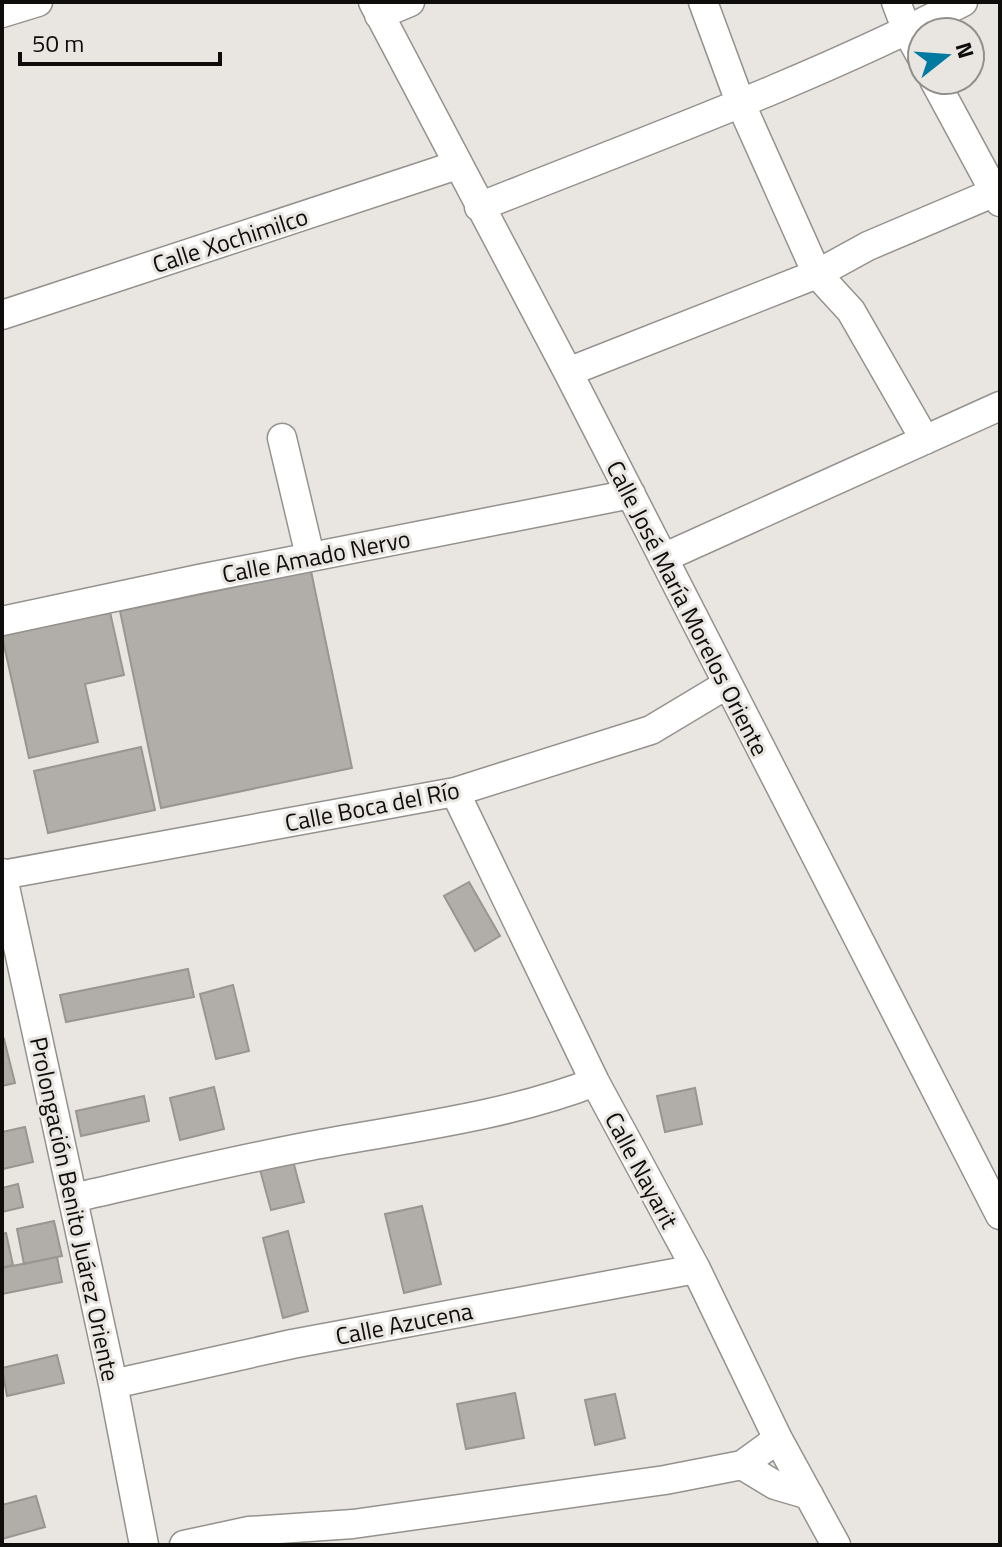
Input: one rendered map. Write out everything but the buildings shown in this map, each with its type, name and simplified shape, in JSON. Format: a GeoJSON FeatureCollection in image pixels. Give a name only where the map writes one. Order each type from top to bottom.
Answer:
{"type":"FeatureCollection","features":[{"type":"Feature","properties":{"kind":"street"},"geometry":{"type":"LineString","coordinates":[[2,13],[38,2]]}},
{"type":"Feature","properties":{"kind":"street"},"geometry":{"type":"LineString","coordinates":[[376,8],[410,2]]}},
{"type":"Feature","properties":{"kind":"street"},"geometry":{"type":"LineString","coordinates":[[703,2],[740,102],[817,274],[851,311],[925,440]]}},
{"type":"Feature","properties":{"kind":"street"},"geometry":{"type":"LineString","coordinates":[[896,2],[906,28]]}},
{"type":"Feature","properties":{"kind":"street"},"geometry":{"type":"LineString","coordinates":[[936,16],[963,2]]}},
{"type":"Feature","properties":{"kind":"street","name":"Calle José María Morelos Oriente"},"geometry":{"type":"LineString","coordinates":[[376,8],[568,372],[1000,1215]]}},
{"type":"Feature","properties":{"kind":"street"},"geometry":{"type":"LineString","coordinates":[[479,207],[906,31]]}},
{"type":"Feature","properties":{"kind":"street"},"geometry":{"type":"LineString","coordinates":[[568,372],[817,274],[868,246],[998,195],[943,96]]}},
{"type":"Feature","properties":{"kind":"street","name":"Calle Xochimilco"},"geometry":{"type":"LineString","coordinates":[[2,315],[457,165]]}},
{"type":"Feature","properties":{"kind":"street"},"geometry":{"type":"LineString","coordinates":[[663,558],[1000,406]]}},
{"type":"Feature","properties":{"kind":"street"},"geometry":{"type":"LineString","coordinates":[[282,438],[310,556]]}},
{"type":"Feature","properties":{"kind":"street","name":"Calle Amado Nervo"},"geometry":{"type":"LineString","coordinates":[[2,621],[310,556],[631,494]]}},
{"type":"Feature","properties":{"kind":"street","name":"Calle Boca del Río"},"geometry":{"type":"LineString","coordinates":[[2,874],[455,792],[651,730],[726,685]]}},
{"type":"Feature","properties":{"kind":"street","name":"Calle Nayarit"},"geometry":{"type":"LineString","coordinates":[[455,792],[595,1082],[696,1269],[778,1439],[836,1545]]}},
{"type":"Feature","properties":{"kind":"street","name":"Prolongación Benito Juárez Oriente"},"geometry":{"type":"LineString","coordinates":[[2,874],[113,1384],[144,1545]]}},
{"type":"Feature","properties":{"kind":"street"},"geometry":{"type":"LineString","coordinates":[[73,1198],[245,1159],[534,1103],[595,1082]]}},
{"type":"Feature","properties":{"kind":"street","name":"Calle Azucena"},"geometry":{"type":"LineString","coordinates":[[113,1384],[292,1344],[696,1269]]}},
{"type":"Feature","properties":{"kind":"street"},"geometry":{"type":"LineString","coordinates":[[184,1545],[249,1531],[353,1524],[665,1480],[742,1465],[778,1439]]}},
{"type":"Feature","properties":{"kind":"street"},"geometry":{"type":"LineString","coordinates":[[742,1465],[775,1485],[809,1495]]}}]}
